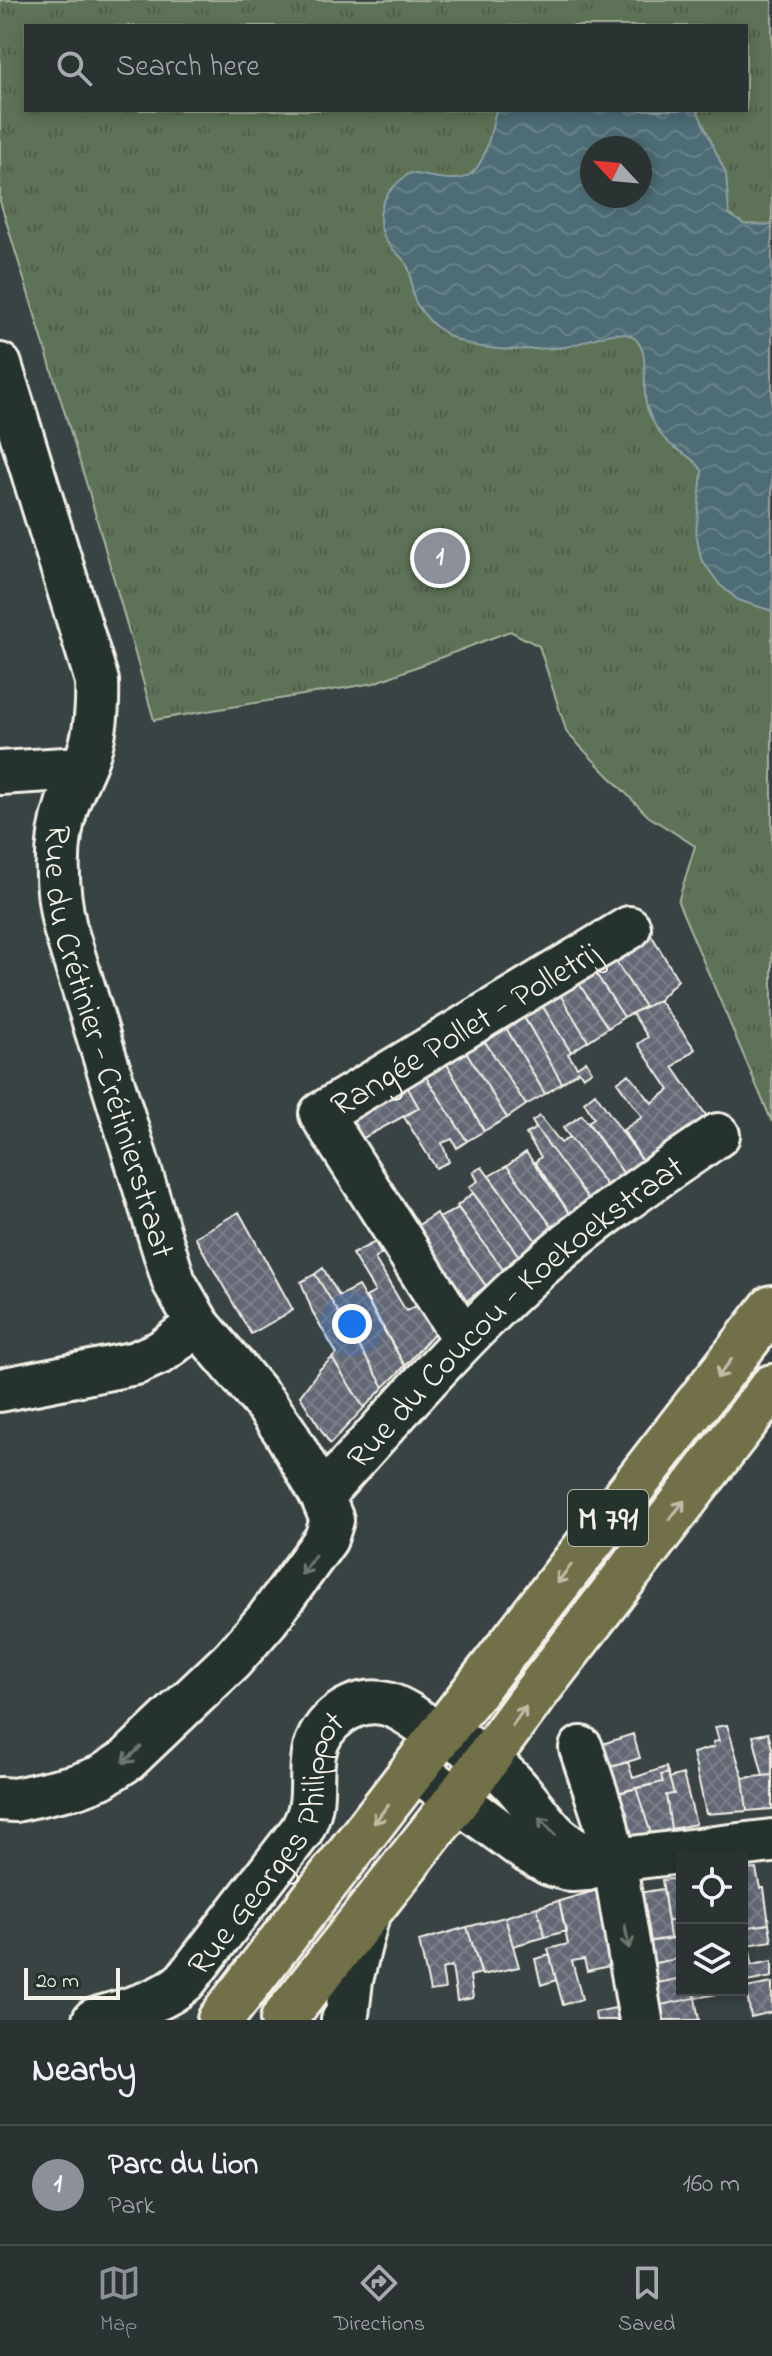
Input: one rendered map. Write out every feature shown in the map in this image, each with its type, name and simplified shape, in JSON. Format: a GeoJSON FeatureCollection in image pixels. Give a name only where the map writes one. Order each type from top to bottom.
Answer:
{"type":"FeatureCollection","features":[{"type":"Feature","properties":{"kind":"main road","name":"M 791"},"geometry":{"type":"LineString","coordinates":[[220,2020],[772,1308]]}},
{"type":"Feature","properties":{"kind":"main road","name":"M 791"},"geometry":{"type":"LineString","coordinates":[[283,2020],[456,1801],[772,1387]]}},
{"type":"Feature","properties":{"kind":"street","name":"Rue du Crétinier - Crétinierstraat"},"geometry":{"type":"LineString","coordinates":[[0,365],[97,681],[97,713],[91,745],[67,804],[60,835],[58,884],[62,914],[169,1268],[182,1298],[198,1324],[277,1419],[322,1496]]}},
{"type":"Feature","properties":{"kind":"street"},"geometry":{"type":"LineString","coordinates":[[0,773],[82,768]]}},
{"type":"Feature","properties":{"kind":"street","name":"Rangée Pollet - Polletrij"},"geometry":{"type":"LineString","coordinates":[[464,1339],[321,1114],[629,928]]}},
{"type":"Feature","properties":{"kind":"street","name":"Rue du Coucou - Koekoekstraat"},"geometry":{"type":"LineString","coordinates":[[322,1496],[464,1339],[556,1254],[652,1180],[718,1135]]}},
{"type":"Feature","properties":{"kind":"street"},"geometry":{"type":"LineString","coordinates":[[0,1390],[136,1363],[161,1352],[198,1324]]}},
{"type":"Feature","properties":{"kind":"street"},"geometry":{"type":"LineString","coordinates":[[0,1799],[15,1800],[91,1782],[115,1769],[148,1740],[244,1647],[319,1549],[330,1531],[332,1520],[322,1496]]}},
{"type":"Feature","properties":{"kind":"street","name":"Rue Georges Philippot"},"geometry":{"type":"LineString","coordinates":[[94,2020],[160,1998],[185,1981],[301,1831],[314,1796],[314,1750],[336,1718],[356,1706],[382,1703],[404,1711],[433,1745],[456,1801],[527,1851],[557,1867],[587,1869],[614,1860],[771,1847]]}},
{"type":"Feature","properties":{"kind":"street","name":"Rue Georges Philippot"},"geometry":{"type":"LineString","coordinates":[[433,1745],[486,1760],[512,1782],[544,1825],[560,1839],[585,1854],[614,1860]]}},
{"type":"Feature","properties":{"kind":"street"},"geometry":{"type":"LineString","coordinates":[[581,1748],[605,1820],[614,1860],[641,2020]]}},
{"type":"Feature","properties":{"kind":"street"},"geometry":{"type":"LineString","coordinates":[[343,2020],[347,2015],[351,1980],[369,1910]]}},
{"type":"Feature","properties":{"kind":"green space"},"geometry":{"type":"Polygon","coordinates":[[[0,0],[772,0],[772,1122],[678,902],[695,846],[648,816],[567,733],[539,646],[510,631],[374,683],[154,720],[89,492],[0,201],[0,0]]]}},
{"type":"Feature","properties":{"kind":"water"},"geometry":{"type":"Polygon","coordinates":[[[496,112],[698,112],[726,174],[729,214],[744,224],[772,225],[772,611],[738,600],[720,585],[701,559],[696,533],[702,471],[692,459],[666,440],[654,423],[645,400],[644,357],[637,340],[629,335],[615,334],[561,348],[516,350],[482,347],[452,338],[427,318],[416,303],[408,266],[387,242],[380,224],[385,199],[410,173],[439,178],[466,177],[474,171],[485,152],[496,112]]]}},
{"type":"Feature","properties":{"kind":"building"},"geometry":{"type":"Polygon","coordinates":[[[649,931],[678,980],[659,1000],[645,1007],[611,954],[649,931]]]}},
{"type":"Feature","properties":{"kind":"building"},"geometry":{"type":"Polygon","coordinates":[[[611,954],[645,1007],[624,1017],[591,966],[611,954]]]}},
{"type":"Feature","properties":{"kind":"building"},"geometry":{"type":"Polygon","coordinates":[[[591,966],[624,1017],[608,1028],[574,976],[591,966]]]}},
{"type":"Feature","properties":{"kind":"building"},"geometry":{"type":"Polygon","coordinates":[[[574,976],[608,1028],[588,1041],[556,988],[574,976]]]}},
{"type":"Feature","properties":{"kind":"building"},"geometry":{"type":"Polygon","coordinates":[[[556,988],[588,1041],[571,1052],[538,999],[556,988]]]}},
{"type":"Feature","properties":{"kind":"building"},"geometry":{"type":"Polygon","coordinates":[[[538,999],[577,1067],[586,1061],[592,1071],[583,1077],[579,1071],[562,1083],[520,1010],[538,999]]]}},
{"type":"Feature","properties":{"kind":"building"},"geometry":{"type":"Polygon","coordinates":[[[659,1000],[695,1049],[673,1067],[708,1118],[644,1163],[623,1130],[642,1117],[617,1082],[629,1074],[652,1103],[669,1090],[638,1044],[648,1037],[632,1013],[659,1000]]]}},
{"type":"Feature","properties":{"kind":"building"},"geometry":{"type":"Polygon","coordinates":[[[520,1010],[562,1083],[545,1094],[502,1021],[520,1010]]]}},
{"type":"Feature","properties":{"kind":"building"},"geometry":{"type":"Polygon","coordinates":[[[502,1021],[545,1094],[526,1105],[480,1034],[502,1021]]]}},
{"type":"Feature","properties":{"kind":"building"},"geometry":{"type":"Polygon","coordinates":[[[480,1034],[526,1105],[507,1118],[462,1045],[480,1034]]]}},
{"type":"Feature","properties":{"kind":"building"},"geometry":{"type":"Polygon","coordinates":[[[462,1045],[507,1118],[484,1131],[443,1057],[462,1045]]]}},
{"type":"Feature","properties":{"kind":"building"},"geometry":{"type":"Polygon","coordinates":[[[443,1057],[484,1131],[467,1141],[422,1071],[443,1057]]]}},
{"type":"Feature","properties":{"kind":"building"},"geometry":{"type":"Polygon","coordinates":[[[422,1071],[467,1141],[457,1148],[452,1139],[442,1143],[449,1162],[436,1168],[404,1117],[419,1108],[404,1081],[422,1071]]]}},
{"type":"Feature","properties":{"kind":"building"},"geometry":{"type":"Polygon","coordinates":[[[404,1081],[419,1108],[358,1141],[342,1113],[404,1081]]]}},
{"type":"Feature","properties":{"kind":"building"},"geometry":{"type":"Polygon","coordinates":[[[595,1093],[644,1163],[626,1177],[588,1122],[594,1118],[584,1102],[595,1093]]]}},
{"type":"Feature","properties":{"kind":"building"},"geometry":{"type":"Polygon","coordinates":[[[582,1115],[626,1177],[610,1190],[563,1128],[582,1115]]]}},
{"type":"Feature","properties":{"kind":"building"},"geometry":{"type":"Polygon","coordinates":[[[540,1116],[561,1143],[570,1137],[610,1190],[592,1204],[536,1128],[532,1121],[540,1116]]]}},
{"type":"Feature","properties":{"kind":"building"},"geometry":{"type":"Polygon","coordinates":[[[536,1128],[592,1204],[573,1218],[535,1162],[541,1157],[526,1134],[536,1128]]]}},
{"type":"Feature","properties":{"kind":"building"},"geometry":{"type":"Polygon","coordinates":[[[526,1152],[573,1218],[556,1232],[507,1166],[526,1152]]]}},
{"type":"Feature","properties":{"kind":"building"},"geometry":{"type":"Polygon","coordinates":[[[507,1166],[556,1232],[539,1245],[489,1176],[507,1166]]]}},
{"type":"Feature","properties":{"kind":"building"},"geometry":{"type":"Polygon","coordinates":[[[482,1167],[539,1245],[521,1259],[469,1187],[478,1181],[473,1172],[482,1167]]]}},
{"type":"Feature","properties":{"kind":"building"},"geometry":{"type":"Polygon","coordinates":[[[473,1193],[521,1259],[505,1272],[457,1206],[473,1193]]]}},
{"type":"Feature","properties":{"kind":"building"},"geometry":{"type":"Polygon","coordinates":[[[458,1208],[505,1272],[486,1286],[439,1218],[458,1208]]]}},
{"type":"Feature","properties":{"kind":"building"},"geometry":{"type":"Polygon","coordinates":[[[239,1212],[293,1310],[251,1334],[195,1237],[239,1212]]]}},
{"type":"Feature","properties":{"kind":"building"},"geometry":{"type":"Polygon","coordinates":[[[436,1213],[486,1286],[464,1303],[413,1229],[436,1213]]]}},
{"type":"Feature","properties":{"kind":"building"},"geometry":{"type":"Polygon","coordinates":[[[375,1242],[381,1254],[375,1259],[406,1311],[420,1304],[436,1331],[405,1366],[366,1297],[375,1292],[352,1254],[375,1242]]]}},
{"type":"Feature","properties":{"kind":"building"},"geometry":{"type":"Polygon","coordinates":[[[323,1268],[339,1296],[358,1286],[405,1366],[384,1387],[315,1274],[323,1268]]]}},
{"type":"Feature","properties":{"kind":"building"},"geometry":{"type":"Polygon","coordinates":[[[315,1274],[384,1387],[364,1408],[332,1358],[337,1354],[313,1313],[301,1282],[315,1274]]]}},
{"type":"Feature","properties":{"kind":"building"},"geometry":{"type":"Polygon","coordinates":[[[332,1358],[364,1408],[330,1444],[300,1396],[332,1358]]]}},
{"type":"Feature","properties":{"kind":"building"},"geometry":{"type":"Polygon","coordinates":[[[727,1725],[743,1778],[747,1811],[706,1814],[693,1753],[714,1747],[713,1742],[719,1741],[715,1727],[727,1725]]]}},
{"type":"Feature","properties":{"kind":"building"},"geometry":{"type":"Polygon","coordinates":[[[768,1733],[772,1748],[772,1775],[763,1776],[753,1736],[768,1733]]]}},
{"type":"Feature","properties":{"kind":"building"},"geometry":{"type":"Polygon","coordinates":[[[633,1734],[640,1758],[601,1770],[593,1747],[633,1734]]]}},
{"type":"Feature","properties":{"kind":"building"},"geometry":{"type":"Polygon","coordinates":[[[628,1762],[633,1778],[666,1767],[668,1773],[661,1775],[663,1782],[610,1795],[601,1770],[628,1762]]]}},
{"type":"Feature","properties":{"kind":"building"},"geometry":{"type":"Polygon","coordinates":[[[668,1773],[674,1794],[666,1795],[671,1829],[651,1834],[636,1788],[663,1782],[661,1775],[668,1773]]]}},
{"type":"Feature","properties":{"kind":"building"},"geometry":{"type":"Polygon","coordinates":[[[683,1774],[696,1824],[671,1829],[666,1795],[674,1794],[669,1778],[683,1774]]]}},
{"type":"Feature","properties":{"kind":"building"},"geometry":{"type":"Polygon","coordinates":[[[772,1775],[772,1809],[747,1811],[743,1778],[772,1775]]]}},
{"type":"Feature","properties":{"kind":"building"},"geometry":{"type":"Polygon","coordinates":[[[636,1788],[651,1834],[633,1837],[623,1831],[610,1795],[636,1788]]]}},
{"type":"Feature","properties":{"kind":"building"},"geometry":{"type":"Polygon","coordinates":[[[756,1869],[760,1888],[764,1888],[769,1924],[748,1927],[748,1870],[756,1869]]]}},
{"type":"Feature","properties":{"kind":"building"},"geometry":{"type":"Polygon","coordinates":[[[676,1879],[676,1920],[668,1921],[662,1880],[676,1879]]]}},
{"type":"Feature","properties":{"kind":"building"},"geometry":{"type":"Polygon","coordinates":[[[663,1889],[670,1938],[640,1943],[632,1894],[663,1889]]]}},
{"type":"Feature","properties":{"kind":"building"},"geometry":{"type":"Polygon","coordinates":[[[598,1890],[618,1964],[587,1971],[584,1959],[572,1961],[582,1999],[563,2005],[548,1949],[568,1944],[559,1901],[598,1890]]]}},
{"type":"Feature","properties":{"kind":"building"},"geometry":{"type":"Polygon","coordinates":[[[559,1901],[566,1931],[545,1937],[537,1907],[559,1901]]]}},
{"type":"Feature","properties":{"kind":"building"},"geometry":{"type":"Polygon","coordinates":[[[537,1907],[545,1937],[513,1946],[505,1917],[537,1907]]]}},
{"type":"Feature","properties":{"kind":"building"},"geometry":{"type":"Polygon","coordinates":[[[505,1917],[519,1967],[482,1975],[467,1927],[505,1917]]]}},
{"type":"Feature","properties":{"kind":"building"},"geometry":{"type":"Polygon","coordinates":[[[676,1920],[676,1938],[670,1938],[668,1921],[676,1920]]]}},
{"type":"Feature","properties":{"kind":"building"},"geometry":{"type":"Polygon","coordinates":[[[769,1924],[772,1941],[748,1945],[748,1927],[769,1924]]]}},
{"type":"Feature","properties":{"kind":"building"},"geometry":{"type":"Polygon","coordinates":[[[467,1927],[481,1973],[470,1976],[473,1998],[457,2001],[452,1966],[442,1969],[445,1989],[430,1991],[419,1941],[467,1927]]]}},
{"type":"Feature","properties":{"kind":"building"},"geometry":{"type":"Polygon","coordinates":[[[676,1938],[676,1959],[644,1965],[640,1943],[676,1938]]]}},
{"type":"Feature","properties":{"kind":"building"},"geometry":{"type":"Polygon","coordinates":[[[748,1952],[752,1965],[748,1966],[748,1952]]]}},
{"type":"Feature","properties":{"kind":"building"},"geometry":{"type":"Polygon","coordinates":[[[550,1955],[556,1980],[541,1985],[535,1959],[550,1955]]]}},
{"type":"Feature","properties":{"kind":"building"},"geometry":{"type":"Polygon","coordinates":[[[676,1959],[676,1979],[648,1985],[644,1965],[676,1959]]]}},
{"type":"Feature","properties":{"kind":"building"},"geometry":{"type":"Polygon","coordinates":[[[772,1961],[772,1977],[748,1982],[748,1966],[772,1961]]]}},
{"type":"Feature","properties":{"kind":"building"},"geometry":{"type":"Polygon","coordinates":[[[676,1979],[676,1996],[695,1998],[651,2007],[648,1985],[676,1979]]]}},
{"type":"Feature","properties":{"kind":"building"},"geometry":{"type":"Polygon","coordinates":[[[772,1983],[772,2012],[751,2017],[748,1988],[772,1983]]]}},
{"type":"Feature","properties":{"kind":"building"},"geometry":{"type":"Polygon","coordinates":[[[695,1998],[699,2020],[654,2020],[651,2007],[695,1998]]]}},
{"type":"Feature","properties":{"kind":"building"},"geometry":{"type":"Polygon","coordinates":[[[626,2006],[629,2020],[596,2020],[595,2012],[626,2006]]]}},
{"type":"Feature","properties":{"kind":"place","name":"Parc du Lion"},"geometry":{"type":"Point","coordinates":[440,558]}}]}
